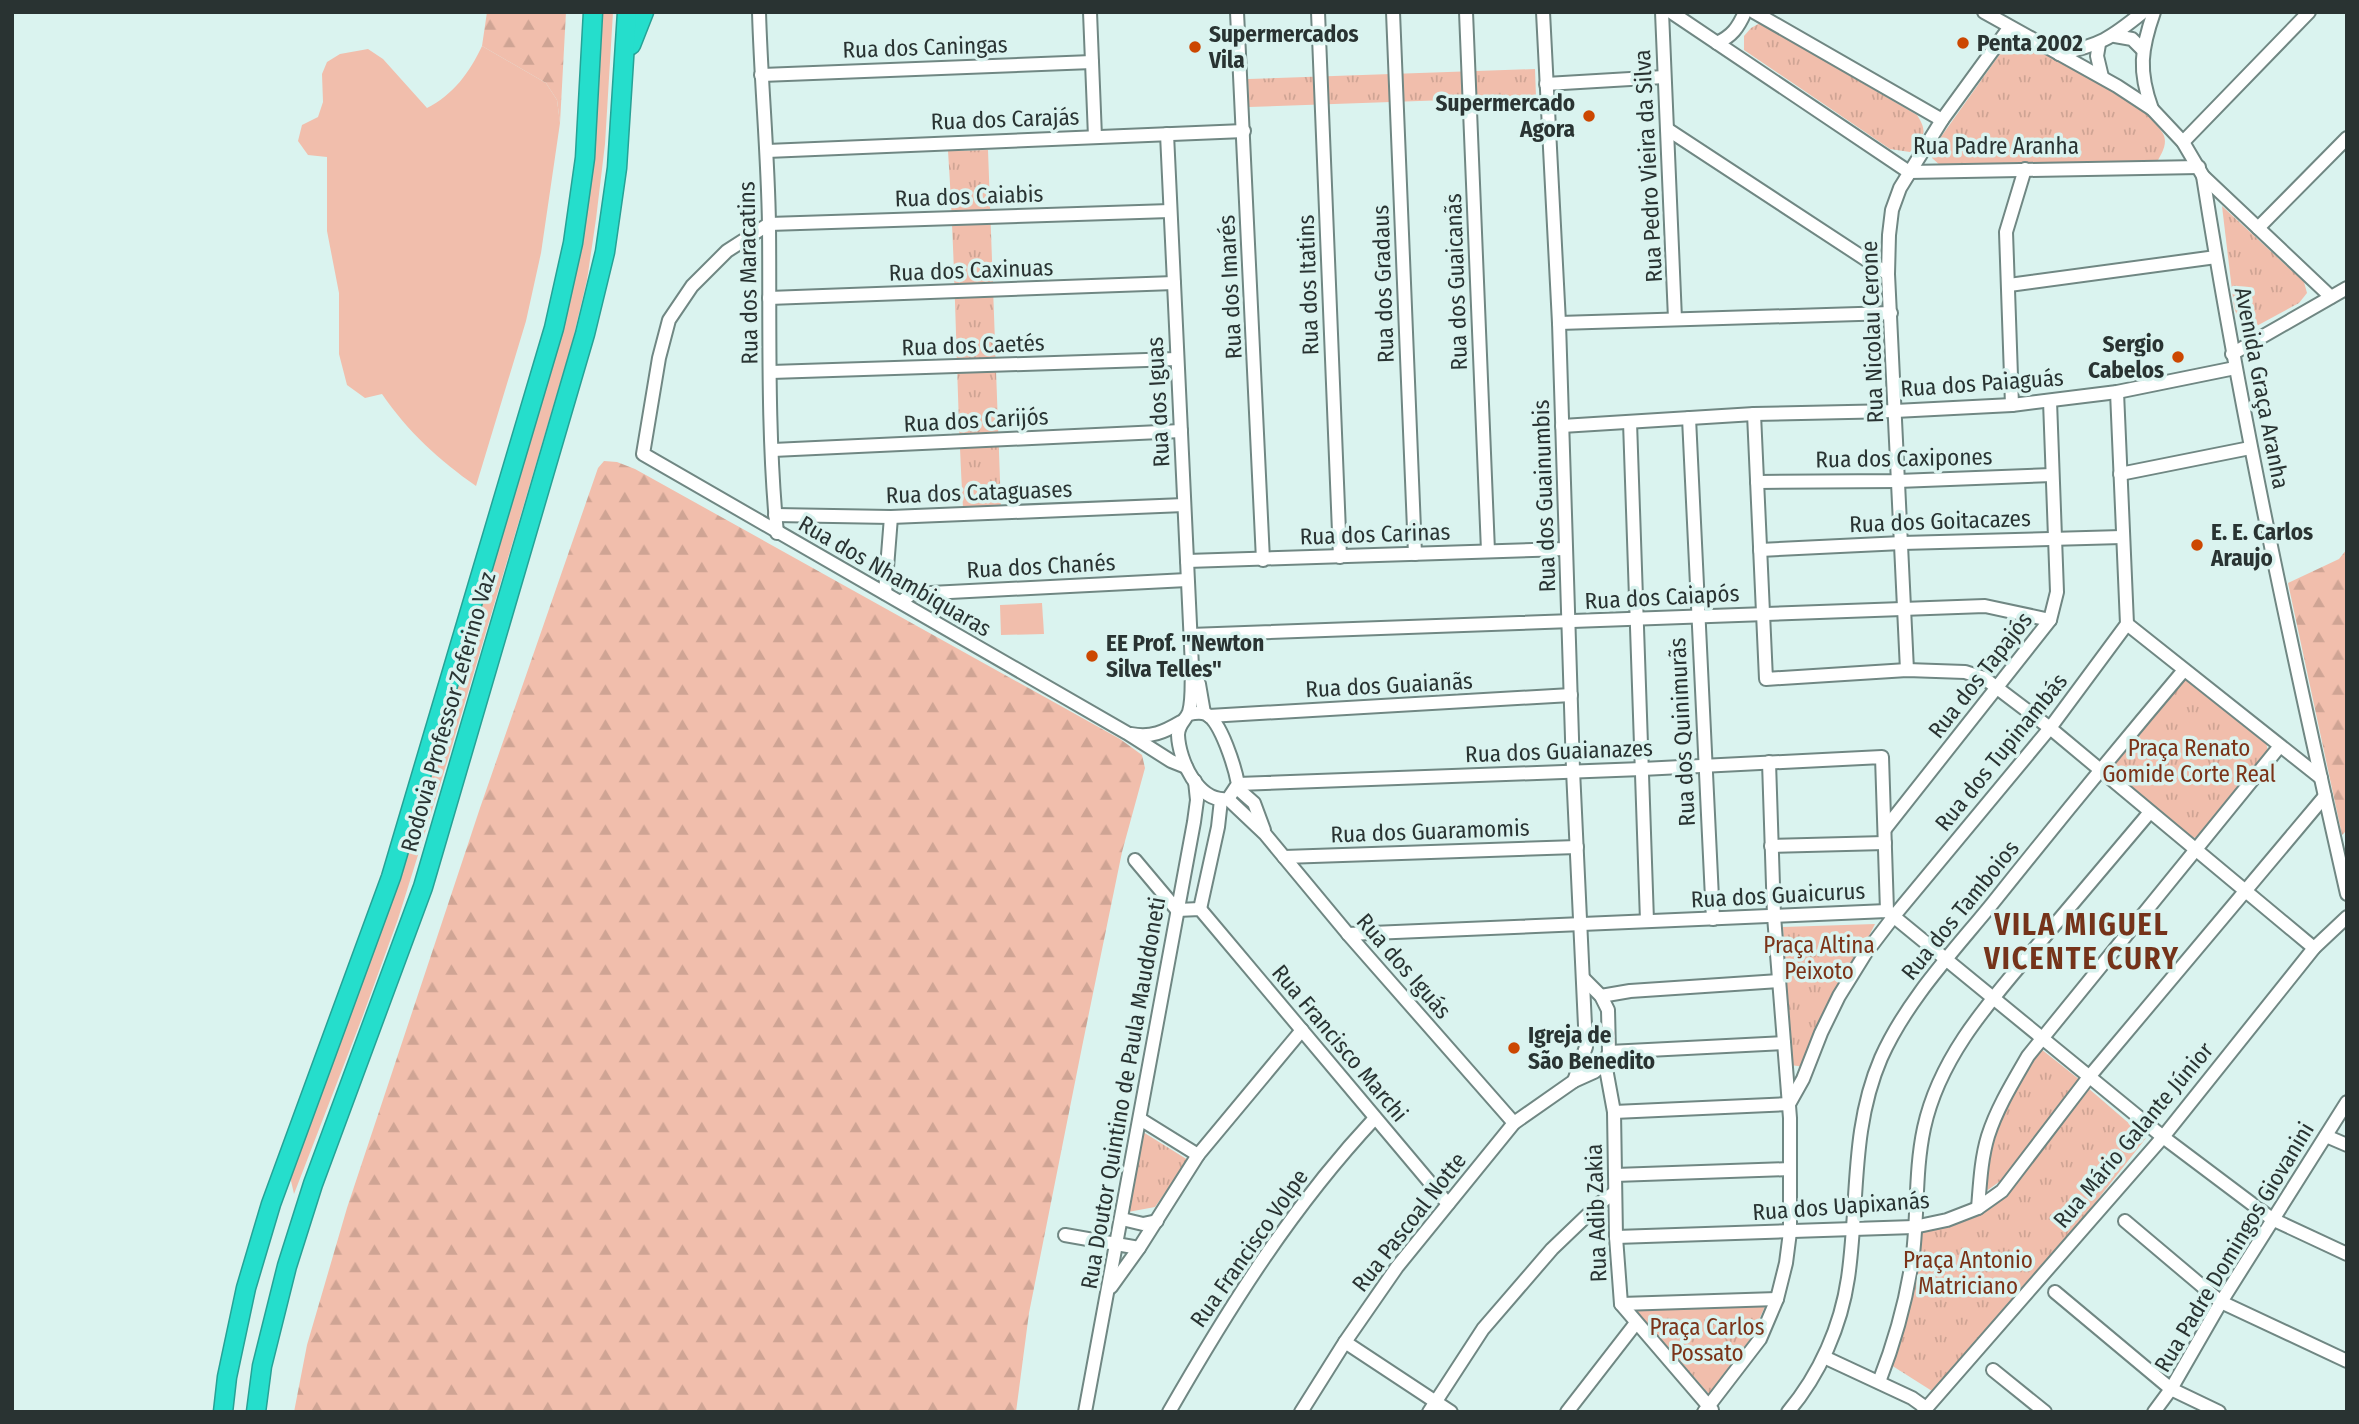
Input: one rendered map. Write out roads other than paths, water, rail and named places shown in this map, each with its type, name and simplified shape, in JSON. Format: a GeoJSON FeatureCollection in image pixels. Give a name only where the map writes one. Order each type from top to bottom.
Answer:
{"type":"FeatureCollection","features":[{"type":"Feature","properties":{"kind":"highway","name":"Rodovia Professor Zeferino Vaz"},"geometry":{"type":"LineString","coordinates":[[223,1412],[227,1377],[246,1288],[264,1228],[391,877],[554,328],[573,243],[585,158],[593,12]]}},
{"type":"Feature","properties":{"kind":"highway","name":"Rodovia Professor Zeferino Vaz"},"geometry":{"type":"LineString","coordinates":[[256,1412],[261,1366],[286,1266],[313,1184],[423,887],[584,334],[607,240],[617,168],[627,12]]}},
{"type":"Feature","properties":{"kind":"highway"},"geometry":{"type":"LineString","coordinates":[[626,58],[644,12]]}},
{"type":"Feature","properties":{"kind":"street","name":"Rua dos Maracatins"},"geometry":{"type":"LineString","coordinates":[[759,12],[767,151],[777,533]]}},
{"type":"Feature","properties":{"kind":"street"},"geometry":{"type":"LineString","coordinates":[[1090,12],[1095,137]]}},
{"type":"Feature","properties":{"kind":"street","name":"Rua dos Imarés"},"geometry":{"type":"LineString","coordinates":[[1237,12],[1263,560]]}},
{"type":"Feature","properties":{"kind":"street","name":"Rua dos Itatins"},"geometry":{"type":"LineString","coordinates":[[1318,12],[1340,556]]}},
{"type":"Feature","properties":{"kind":"street","name":"Rua dos Gradaus"},"geometry":{"type":"LineString","coordinates":[[1393,12],[1415,554]]}},
{"type":"Feature","properties":{"kind":"street","name":"Rua dos Guaicanãs"},"geometry":{"type":"LineString","coordinates":[[1466,12],[1488,551]]}},
{"type":"Feature","properties":{"kind":"street","name":"Rua dos Guainumbis"},"geometry":{"type":"LineString","coordinates":[[1542,12],[1559,323],[1573,770],[1586,1047],[1583,1062],[1574,1080]]}},
{"type":"Feature","properties":{"kind":"street","name":"Rua Pedro Vieira da Silva"},"geometry":{"type":"LineString","coordinates":[[1662,12],[1675,319]]}},
{"type":"Feature","properties":{"kind":"street","name":"Rua Padre Aranha"},"geometry":{"type":"LineString","coordinates":[[1671,12],[1909,172],[2025,169],[2201,172]]}},
{"type":"Feature","properties":{"kind":"street"},"geometry":{"type":"LineString","coordinates":[[1717,43],[1730,37],[1739,27],[1745,12]]}},
{"type":"Feature","properties":{"kind":"street"},"geometry":{"type":"LineString","coordinates":[[1754,12],[1942,120]]}},
{"type":"Feature","properties":{"kind":"street"},"geometry":{"type":"LineString","coordinates":[[1984,12],[2102,77],[2151,108],[2183,142],[2201,172],[2331,298]]}},
{"type":"Feature","properties":{"kind":"street"},"geometry":{"type":"LineString","coordinates":[[2059,54],[2099,44],[2115,36],[2143,12]]}},
{"type":"Feature","properties":{"kind":"street"},"geometry":{"type":"LineString","coordinates":[[2151,108],[2142,69],[2142,49],[2154,12]]}},
{"type":"Feature","properties":{"kind":"street"},"geometry":{"type":"LineString","coordinates":[[2183,142],[2309,12]]}},
{"type":"Feature","properties":{"kind":"street","name":"Rua Nicolau Cerone"},"geometry":{"type":"LineString","coordinates":[[1907,670],[1888,274],[1892,210],[1909,172],[1942,120],[2009,28]]}},
{"type":"Feature","properties":{"kind":"street"},"geometry":{"type":"LineString","coordinates":[[2115,36],[2132,39],[2142,49]]}},
{"type":"Feature","properties":{"kind":"street"},"geometry":{"type":"LineString","coordinates":[[2099,44],[2102,77]]}},
{"type":"Feature","properties":{"kind":"street","name":"Rua dos Caningas"},"geometry":{"type":"LineString","coordinates":[[761,75],[1092,62]]}},
{"type":"Feature","properties":{"kind":"street"},"geometry":{"type":"LineString","coordinates":[[2117,86],[2128,82],[2142,69]]}},
{"type":"Feature","properties":{"kind":"street"},"geometry":{"type":"LineString","coordinates":[[1546,84],[1664,77]]}},
{"type":"Feature","properties":{"kind":"street"},"geometry":{"type":"LineString","coordinates":[[1667,129],[1888,274]]}},
{"type":"Feature","properties":{"kind":"street","name":"Rua dos Carajás"},"geometry":{"type":"LineString","coordinates":[[767,151],[1244,131]]}},
{"type":"Feature","properties":{"kind":"street","name":"Rua dos Iguas"},"geometry":{"type":"LineString","coordinates":[[1167,134],[1192,667],[1185,718],[1178,733],[1186,767],[1195,781],[1206,794],[1224,799]]}},
{"type":"Feature","properties":{"kind":"street"},"geometry":{"type":"LineString","coordinates":[[2258,228],[2347,138]]}},
{"type":"Feature","properties":{"kind":"street"},"geometry":{"type":"LineString","coordinates":[[2012,405],[2006,232],[2025,169]]}},
{"type":"Feature","properties":{"kind":"street","name":"Avenida Graça Aranha"},"geometry":{"type":"LineString","coordinates":[[2201,172],[2250,448],[2347,894]]}},
{"type":"Feature","properties":{"kind":"street","name":"Rua dos Caiabis"},"geometry":{"type":"LineString","coordinates":[[769,224],[1170,211]]}},
{"type":"Feature","properties":{"kind":"street","name":"Rua dos Nhambiquaras"},"geometry":{"type":"LineString","coordinates":[[769,224],[727,251],[692,286],[669,320],[659,358],[643,454],[1171,761],[1186,767]]}},
{"type":"Feature","properties":{"kind":"street"},"geometry":{"type":"LineString","coordinates":[[2009,285],[2216,257]]}},
{"type":"Feature","properties":{"kind":"street","name":"Rua dos Caxinuas"},"geometry":{"type":"LineString","coordinates":[[769,298],[1174,283]]}},
{"type":"Feature","properties":{"kind":"street","name":"Rua dos Paiaguás"},"geometry":{"type":"LineString","coordinates":[[1562,426],[1754,414],[2012,405],[2117,392],[2233,361],[2347,288]]}},
{"type":"Feature","properties":{"kind":"street"},"geometry":{"type":"LineString","coordinates":[[1559,323],[1891,313]]}},
{"type":"Feature","properties":{"kind":"street","name":"Rua dos Caetés"},"geometry":{"type":"LineString","coordinates":[[771,372],[1177,359]]}},
{"type":"Feature","properties":{"kind":"street"},"geometry":{"type":"LineString","coordinates":[[2117,392],[2127,624],[2321,778]]}},
{"type":"Feature","properties":{"kind":"street","name":"Rua dos Tapajós"},"geometry":{"type":"LineString","coordinates":[[1885,829],[2050,620],[2057,592],[2050,401]]}},
{"type":"Feature","properties":{"kind":"street"},"geometry":{"type":"LineString","coordinates":[[1754,414],[1766,679],[1907,670],[1965,672],[1984,678],[2050,728],[2314,948]]}},
{"type":"Feature","properties":{"kind":"street","name":"Rua dos Quinimurãs"},"geometry":{"type":"LineString","coordinates":[[1689,418],[1713,919]]}},
{"type":"Feature","properties":{"kind":"street"},"geometry":{"type":"LineString","coordinates":[[1630,422],[1647,921]]}},
{"type":"Feature","properties":{"kind":"street","name":"Rua dos Carijós"},"geometry":{"type":"LineString","coordinates":[[773,450],[1181,431]]}},
{"type":"Feature","properties":{"kind":"street"},"geometry":{"type":"LineString","coordinates":[[2120,474],[2250,448]]}},
{"type":"Feature","properties":{"kind":"street","name":"Rua dos Caxipones"},"geometry":{"type":"LineString","coordinates":[[1757,482],[1898,481],[2052,475]]}},
{"type":"Feature","properties":{"kind":"street","name":"Rua dos Cataguases"},"geometry":{"type":"LineString","coordinates":[[775,515],[891,517],[1184,505]]}},
{"type":"Feature","properties":{"kind":"street"},"geometry":{"type":"LineString","coordinates":[[885,593],[891,517]]}},
{"type":"Feature","properties":{"kind":"street","name":"Rua dos Goitacazes"},"geometry":{"type":"LineString","coordinates":[[1760,550],[2054,537],[2122,537]]}},
{"type":"Feature","properties":{"kind":"street","name":"Rua dos Carinas"},"geometry":{"type":"LineString","coordinates":[[1187,561],[1566,549]]}},
{"type":"Feature","properties":{"kind":"street","name":"Rua dos Chanés"},"geometry":{"type":"LineString","coordinates":[[901,602],[911,594],[1187,580]]}},
{"type":"Feature","properties":{"kind":"street","name":"Rua dos Caiapós"},"geometry":{"type":"LineString","coordinates":[[1190,635],[1904,607],[1985,606],[2050,620]]}},
{"type":"Feature","properties":{"kind":"street","name":"Rua dos Tupinambás"},"geometry":{"type":"LineString","coordinates":[[1789,1104],[1803,1079],[1839,996],[1890,914],[2050,728],[2127,624]]}},
{"type":"Feature","properties":{"kind":"street","name":"Rua dos Iguas"},"geometry":{"type":"LineString","coordinates":[[1192,667],[1206,714],[1227,748],[1235,769],[1237,786]]}},
{"type":"Feature","properties":{"kind":"street","name":"Rua dos Tamboios"},"geometry":{"type":"LineString","coordinates":[[1788,1412],[1824,1357],[1837,1323],[1848,1279],[1856,1164],[1867,1097],[1882,1057],[1901,1021],[1919,991],[2185,670]]}},
{"type":"Feature","properties":{"kind":"street","name":"Rua dos Guaianãs"},"geometry":{"type":"LineString","coordinates":[[1206,714],[1571,695]]}},
{"type":"Feature","properties":{"kind":"street"},"geometry":{"type":"LineString","coordinates":[[1185,718],[1206,714]]}},
{"type":"Feature","properties":{"kind":"street","name":"Rua dos Nhambiquaras"},"geometry":{"type":"LineString","coordinates":[[1127,733],[1142,736],[1162,734],[1185,718]]}},
{"type":"Feature","properties":{"kind":"street"},"geometry":{"type":"LineString","coordinates":[[1978,1208],[1981,1171],[1988,1137],[2022,1065],[2280,746]]}},
{"type":"Feature","properties":{"kind":"street","name":"Rua dos Guaianazes"},"geometry":{"type":"LineString","coordinates":[[1237,786],[1882,757],[1885,829]]}},
{"type":"Feature","properties":{"kind":"street","name":"Rua dos Tupinambás"},"geometry":{"type":"LineString","coordinates":[[1709,1410],[1760,1339],[1777,1299],[1790,1232],[1789,1104],[1774,916],[1769,762]]}},
{"type":"Feature","properties":{"kind":"street","name":"Rua Doutor Quintino de Paula Mauddoneti"},"geometry":{"type":"LineString","coordinates":[[1085,1412],[1194,822],[1197,800],[1195,781]]}},
{"type":"Feature","properties":{"kind":"street"},"geometry":{"type":"LineString","coordinates":[[1135,860],[1177,911],[1200,909],[1224,799],[1237,786]]}},
{"type":"Feature","properties":{"kind":"street","name":"Rua dos Iguás"},"geometry":{"type":"LineString","coordinates":[[1237,786],[1254,803],[1265,834]]}},
{"type":"Feature","properties":{"kind":"street","name":"Rua dos Uapixanás"},"geometry":{"type":"LineString","coordinates":[[1616,1237],[1914,1227],[1947,1220],[1978,1208],[2002,1191],[2089,1077],[2325,796]]}},
{"type":"Feature","properties":{"kind":"street","name":"Rua dos Iguás"},"geometry":{"type":"LineString","coordinates":[[1224,799],[1265,834],[1348,934],[1514,1123]]}},
{"type":"Feature","properties":{"kind":"street"},"geometry":{"type":"LineString","coordinates":[[1879,1382],[1891,1351],[1906,1295],[1913,1253],[1919,1159],[1924,1129],[1931,1104],[1952,1056],[1993,998],[2150,812]]}},
{"type":"Feature","properties":{"kind":"street"},"geometry":{"type":"LineString","coordinates":[[1885,829],[1890,914]]}},
{"type":"Feature","properties":{"kind":"street"},"geometry":{"type":"LineString","coordinates":[[1771,846],[1885,843]]}},
{"type":"Feature","properties":{"kind":"street","name":"Rua dos Guaramomis"},"geometry":{"type":"LineString","coordinates":[[1284,857],[1577,847]]}},
{"type":"Feature","properties":{"kind":"street","name":"Rua Francisco Marchi"},"geometry":{"type":"LineString","coordinates":[[1200,909],[1448,1204]]}},
{"type":"Feature","properties":{"kind":"street","name":"Rua dos Guaicurus"},"geometry":{"type":"LineString","coordinates":[[1348,934],[1774,916],[1890,914],[2163,1137],[2272,1219],[2347,1254]]}},
{"type":"Feature","properties":{"kind":"street","name":"Rua Mário Galante Júnior"},"geometry":{"type":"LineString","coordinates":[[1925,1410],[2163,1137],[2314,948],[2347,917]]}},
{"type":"Feature","properties":{"kind":"street"},"geometry":{"type":"LineString","coordinates":[[1583,978],[1601,996],[1608,1010],[1607,1058]]}},
{"type":"Feature","properties":{"kind":"street"},"geometry":{"type":"LineString","coordinates":[[1601,996],[1630,991],[1779,981]]}},
{"type":"Feature","properties":{"kind":"street"},"geometry":{"type":"LineString","coordinates":[[1109,1290],[1198,1155],[1303,1030]]}},
{"type":"Feature","properties":{"kind":"street"},"geometry":{"type":"LineString","coordinates":[[1574,1080],[1594,1072],[1607,1058],[1632,1051],[1784,1043]]}},
{"type":"Feature","properties":{"kind":"street","name":"Rua Adib Zakia"},"geometry":{"type":"LineString","coordinates":[[1607,1058],[1614,1112],[1620,1304],[1709,1410]]}},
{"type":"Feature","properties":{"kind":"street","name":"Rua Pascoal Notte"},"geometry":{"type":"LineString","coordinates":[[1301,1412],[1397,1267],[1514,1123],[1574,1080]]}},
{"type":"Feature","properties":{"kind":"street","name":"Rua Padre Domingos Giovanini"},"geometry":{"type":"LineString","coordinates":[[2154,1412],[2171,1390],[2221,1302],[2347,1102]]}},
{"type":"Feature","properties":{"kind":"street"},"geometry":{"type":"LineString","coordinates":[[1614,1112],[1789,1104]]}},
{"type":"Feature","properties":{"kind":"street","name":"Rua Francisco Volpe"},"geometry":{"type":"LineString","coordinates":[[1169,1412],[1222,1319],[1278,1237],[1338,1158],[1375,1118]]}},
{"type":"Feature","properties":{"kind":"street"},"geometry":{"type":"LineString","coordinates":[[1139,1119],[1198,1155]]}},
{"type":"Feature","properties":{"kind":"street"},"geometry":{"type":"LineString","coordinates":[[2326,1136],[2347,1145]]}},
{"type":"Feature","properties":{"kind":"street"},"geometry":{"type":"LineString","coordinates":[[1615,1175],[1790,1169]]}},
{"type":"Feature","properties":{"kind":"street"},"geometry":{"type":"LineString","coordinates":[[1432,1407],[1483,1329],[1571,1230],[1615,1192]]}},
{"type":"Feature","properties":{"kind":"street"},"geometry":{"type":"LineString","coordinates":[[1122,1219],[1143,1224],[1157,1221]]}},
{"type":"Feature","properties":{"kind":"street"},"geometry":{"type":"LineString","coordinates":[[2125,1221],[2221,1302],[2347,1361]]}},
{"type":"Feature","properties":{"kind":"street"},"geometry":{"type":"LineString","coordinates":[[1065,1235],[1139,1248]]}},
{"type":"Feature","properties":{"kind":"street"},"geometry":{"type":"LineString","coordinates":[[2055,1292],[2171,1390],[2219,1412]]}},
{"type":"Feature","properties":{"kind":"street"},"geometry":{"type":"LineString","coordinates":[[1620,1304],[1777,1299]]}},
{"type":"Feature","properties":{"kind":"street"},"geometry":{"type":"LineString","coordinates":[[1567,1412],[1636,1323]]}},
{"type":"Feature","properties":{"kind":"street"},"geometry":{"type":"LineString","coordinates":[[1345,1342],[1432,1407],[1451,1412]]}},
{"type":"Feature","properties":{"kind":"street"},"geometry":{"type":"LineString","coordinates":[[1824,1357],[1912,1398],[1925,1410]]}},
{"type":"Feature","properties":{"kind":"street"},"geometry":{"type":"LineString","coordinates":[[1993,1370],[2045,1412]]}},
{"type":"Feature","properties":{"kind":"place","name":"Penta 2002"},"geometry":{"type":"Point","coordinates":[1963,43]}},
{"type":"Feature","properties":{"kind":"place","name":"Supermercados Vila"},"geometry":{"type":"Point","coordinates":[1195,47]}},
{"type":"Feature","properties":{"kind":"place","name":"Supermercado Agora"},"geometry":{"type":"Point","coordinates":[1589,116]}},
{"type":"Feature","properties":{"kind":"place","name":"Sergio Cabelos"},"geometry":{"type":"Point","coordinates":[2178,357]}},
{"type":"Feature","properties":{"kind":"place","name":"E. E. Carlos Araujo"},"geometry":{"type":"Point","coordinates":[2197,545]}},
{"type":"Feature","properties":{"kind":"place","name":"EE Prof. \"Newton Silva Telles\""},"geometry":{"type":"Point","coordinates":[1092,656]}},
{"type":"Feature","properties":{"kind":"place","name":"Igreja de São Benedito"},"geometry":{"type":"Point","coordinates":[1514,1048]}},
{"type":"Feature","properties":{"kind":"district","name":"VILA MIGUEL VICENTE CURY"},"geometry":{"type":"Point","coordinates":[2082,942]}},
{"type":"Feature","properties":{"kind":"park label","name":"Praça Renato Gomide Corte Real"},"geometry":{"type":"Point","coordinates":[2189,761]}},
{"type":"Feature","properties":{"kind":"park label","name":"Praça Altina Peixoto"},"geometry":{"type":"Point","coordinates":[1819,958]}},
{"type":"Feature","properties":{"kind":"park label","name":"Praça Antonio Matriciano"},"geometry":{"type":"Point","coordinates":[1968,1273]}},
{"type":"Feature","properties":{"kind":"park label","name":"Praça Carlos Possato"},"geometry":{"type":"Point","coordinates":[1707,1340]}}]}
